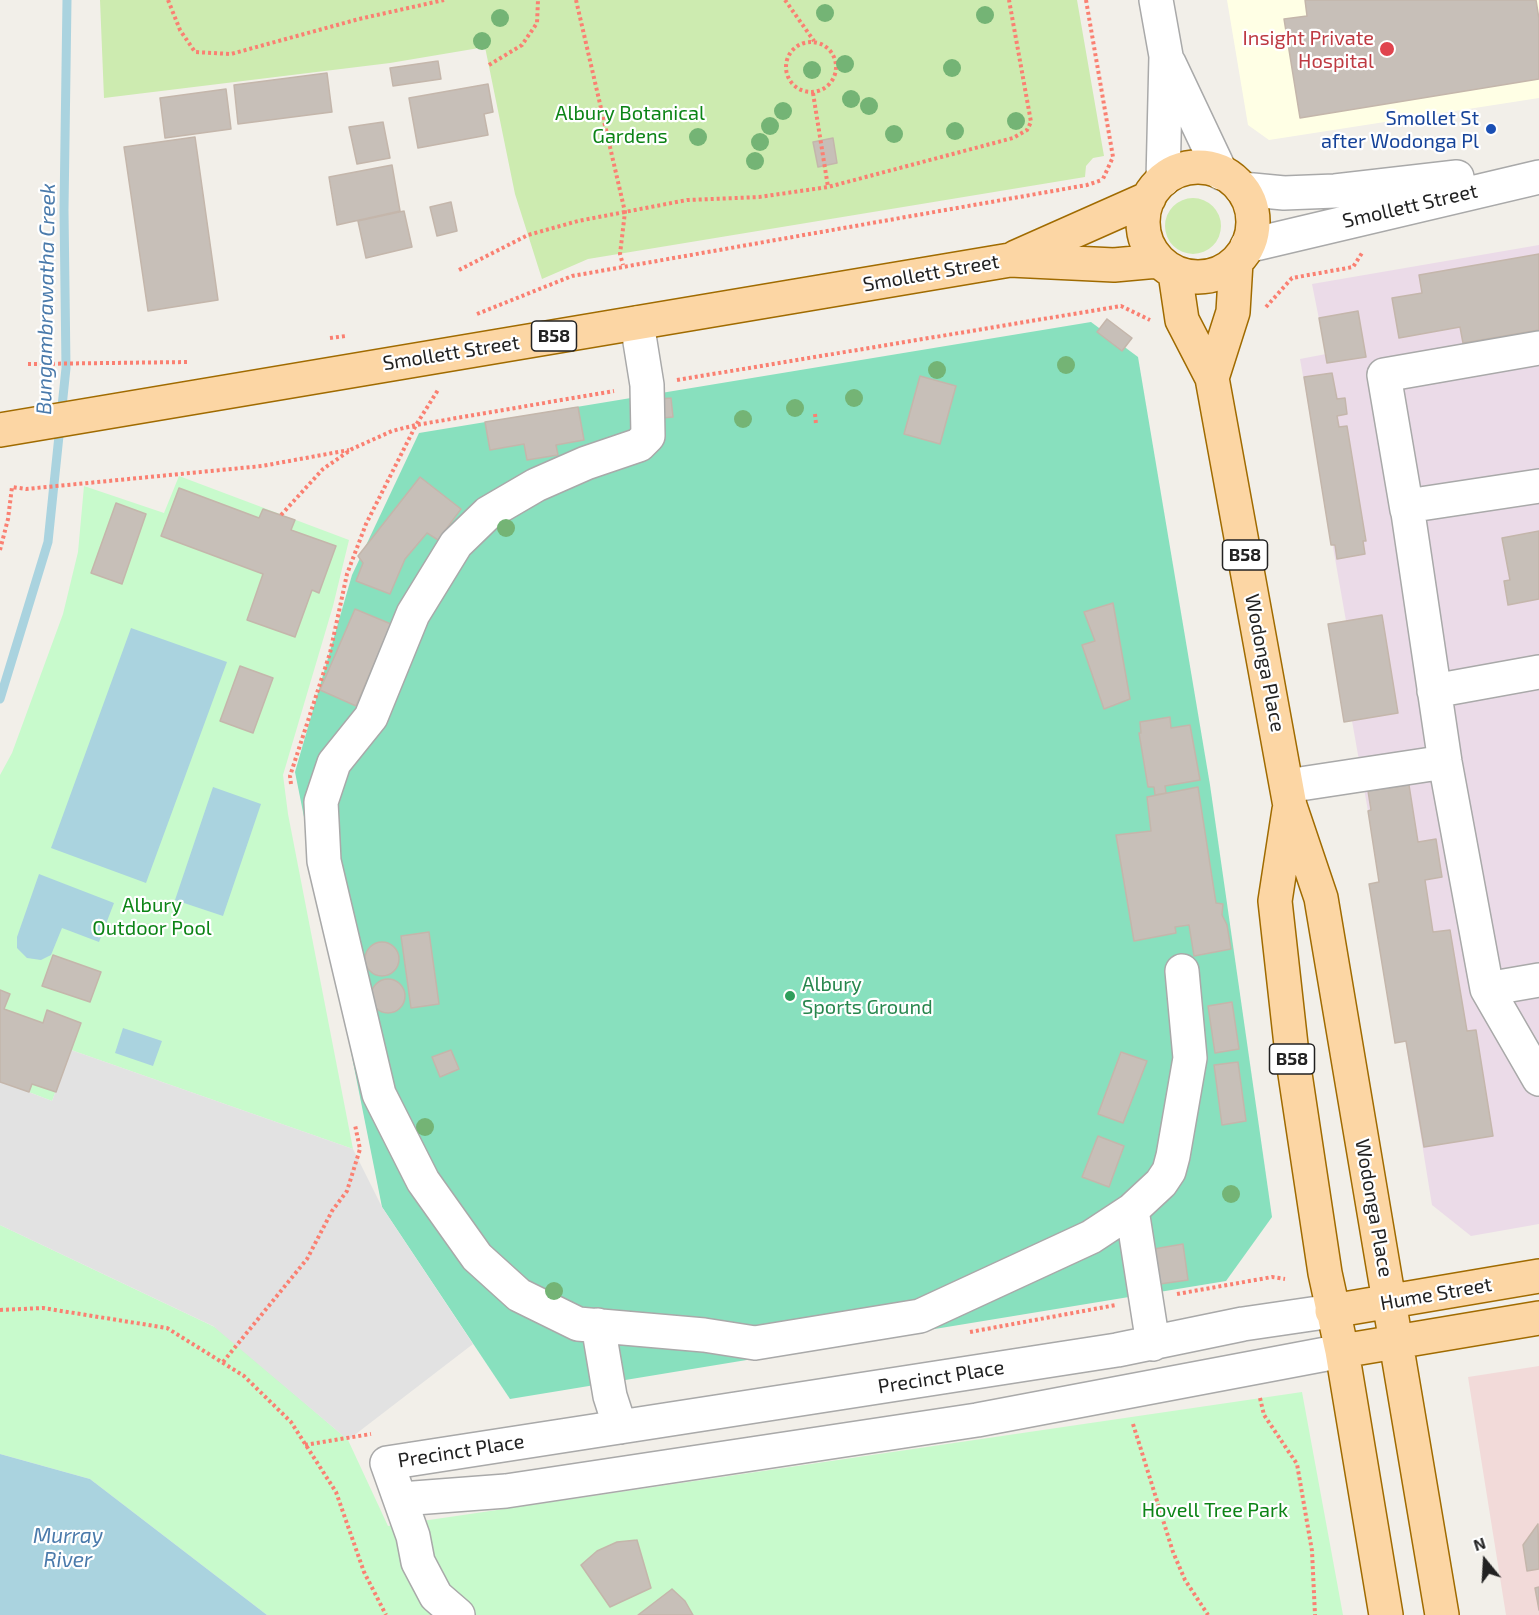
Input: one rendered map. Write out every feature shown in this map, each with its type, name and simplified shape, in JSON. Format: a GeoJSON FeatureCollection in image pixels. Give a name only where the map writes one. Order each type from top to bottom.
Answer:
{"type":"FeatureCollection","features":[{"type":"Feature","properties":{"kind":"main road","name":"B58"},"geometry":{"type":"LineString","coordinates":[[1191,168],[1207,168],[1232,181],[1253,217],[1242,254],[1218,274],[1196,277],[1167,267],[1149,248],[1143,231],[1143,214],[1156,189],[1176,172],[1191,168]]}},
{"type":"Feature","properties":{"kind":"main road","name":"Smollett Street"},"geometry":{"type":"LineString","coordinates":[[1010,260],[1156,189]]}},
{"type":"Feature","properties":{"kind":"main road","name":"Wodonga Place"},"geometry":{"type":"LineString","coordinates":[[1212,378],[1233,312],[1242,254]]}},
{"type":"Feature","properties":{"kind":"main road","name":"Smollett Street"},"geometry":{"type":"LineString","coordinates":[[11,428],[1010,260],[1167,267]]}},
{"type":"Feature","properties":{"kind":"main road","name":"Wodonga Place"},"geometry":{"type":"LineString","coordinates":[[1167,267],[1182,320],[1212,378],[1289,796],[1321,898],[1442,1615]]}},
{"type":"Feature","properties":{"kind":"main road","name":"Wodonga Place"},"geometry":{"type":"LineString","coordinates":[[1289,796],[1275,901],[1304,1143],[1332,1311],[1342,1351],[1386,1615]]}},
{"type":"Feature","properties":{"kind":"main road","name":"Hume Street"},"geometry":{"type":"LineString","coordinates":[[1332,1311],[1539,1276]]}},
{"type":"Feature","properties":{"kind":"main road","name":"Hume Street"},"geometry":{"type":"LineString","coordinates":[[1342,1351],[1539,1318]]}},
{"type":"Feature","properties":{"kind":"street"},"geometry":{"type":"LineString","coordinates":[[1156,0],[1166,56],[1156,189]]}},
{"type":"Feature","properties":{"kind":"street"},"geometry":{"type":"LineString","coordinates":[[1166,56],[1232,181]]}},
{"type":"Feature","properties":{"kind":"street","name":"Smollett Street"},"geometry":{"type":"LineString","coordinates":[[1232,181],[1284,193],[1335,191],[1539,168]]}},
{"type":"Feature","properties":{"kind":"street","name":"Smollett Street"},"geometry":{"type":"LineString","coordinates":[[1242,254],[1539,177]]}},
{"type":"Feature","properties":{"kind":"street"},"geometry":{"type":"LineString","coordinates":[[637,322],[647,385],[648,436],[644,441],[536,485],[488,513],[456,544],[413,614],[371,717],[334,763],[321,802],[324,861],[379,1094],[423,1181],[477,1257],[519,1295],[578,1324],[704,1335],[755,1343],[920,1316],[1090,1237],[1132,1210],[1161,1183],[1169,1171],[1173,1156],[1190,1058],[1182,971]]}},
{"type":"Feature","properties":{"kind":"street"},"geometry":{"type":"LineString","coordinates":[[1539,348],[1384,375],[1445,762],[1487,989],[1539,1079]]}},
{"type":"Feature","properties":{"kind":"street"},"geometry":{"type":"LineString","coordinates":[[1407,510],[1407,506],[1539,486]]}},
{"type":"Feature","properties":{"kind":"street"},"geometry":{"type":"LineString","coordinates":[[1434,691],[1539,672]]}},
{"type":"Feature","properties":{"kind":"street"},"geometry":{"type":"LineString","coordinates":[[1289,796],[1445,762]]}},
{"type":"Feature","properties":{"kind":"street"},"geometry":{"type":"LineString","coordinates":[[1487,989],[1539,980]]}},
{"type":"Feature","properties":{"kind":"street"},"geometry":{"type":"LineString","coordinates":[[1132,1210],[1153,1344]]}},
{"type":"Feature","properties":{"kind":"street","name":"Precinct Place"},"geometry":{"type":"LineString","coordinates":[[1332,1311],[1117,1350],[387,1463],[401,1499],[506,1491],[977,1420],[1128,1408],[1196,1377],[1342,1351]]}},
{"type":"Feature","properties":{"kind":"street"},"geometry":{"type":"LineString","coordinates":[[598,1325],[610,1396],[620,1427]]}},
{"type":"Feature","properties":{"kind":"street"},"geometry":{"type":"LineString","coordinates":[[1188,1336],[1196,1377]]}},
{"type":"Feature","properties":{"kind":"street"},"geometry":{"type":"LineString","coordinates":[[1117,1350],[1128,1408]]}},
{"type":"Feature","properties":{"kind":"street"},"geometry":{"type":"LineString","coordinates":[[401,1499],[418,1562],[436,1596],[458,1615]]}},
{"type":"Feature","properties":{"kind":"path"},"geometry":{"type":"LineString","coordinates":[[168,0],[180,30],[195,52],[231,54],[360,19],[444,0]]}},
{"type":"Feature","properties":{"kind":"path"},"geometry":{"type":"LineString","coordinates":[[489,65],[522,45],[537,23],[538,0]]}},
{"type":"Feature","properties":{"kind":"path"},"geometry":{"type":"LineString","coordinates":[[576,0],[625,212],[620,254],[622,265]]}},
{"type":"Feature","properties":{"kind":"path"},"geometry":{"type":"LineString","coordinates":[[785,0],[815,42],[829,50],[836,64],[836,72],[828,86],[813,93],[804,92],[790,83],[785,66],[787,58],[798,45],[815,42]]}},
{"type":"Feature","properties":{"kind":"path"},"geometry":{"type":"LineString","coordinates":[[459,270],[528,235],[687,200],[759,197],[828,187],[1013,138],[1027,130],[1030,122],[1030,109],[1009,0]]}},
{"type":"Feature","properties":{"kind":"path"},"geometry":{"type":"LineString","coordinates":[[514,301],[572,276],[622,265],[1087,185],[1102,180],[1113,157],[1086,0]]}},
{"type":"Feature","properties":{"kind":"path"},"geometry":{"type":"LineString","coordinates":[[813,93],[828,187]]}},
{"type":"Feature","properties":{"kind":"path"},"geometry":{"type":"LineString","coordinates":[[1269,306],[1292,278],[1353,267]]}},
{"type":"Feature","properties":{"kind":"path"},"geometry":{"type":"LineString","coordinates":[[281,515],[323,470],[352,449],[392,431],[416,424],[1120,306],[1158,323]]}},
{"type":"Feature","properties":{"kind":"path"},"geometry":{"type":"LineString","coordinates":[[324,339],[358,334]]}},
{"type":"Feature","properties":{"kind":"path"},"geometry":{"type":"LineString","coordinates":[[28,364],[105,361],[197,362]]}},
{"type":"Feature","properties":{"kind":"path"},"geometry":{"type":"LineString","coordinates":[[814,414],[816,424]]}},
{"type":"Feature","properties":{"kind":"path"},"geometry":{"type":"LineString","coordinates":[[0,550],[8,519],[12,487],[26,489],[86,484],[262,466],[352,449]]}},
{"type":"Feature","properties":{"kind":"path"},"geometry":{"type":"LineString","coordinates":[[223,1362],[307,1259],[332,1211],[347,1191]]}},
{"type":"Feature","properties":{"kind":"path"},"geometry":{"type":"LineString","coordinates":[[0,1310],[43,1308],[167,1328],[244,1376],[291,1422],[336,1492],[364,1572],[386,1615]]}},
{"type":"Feature","properties":{"kind":"path"},"geometry":{"type":"LineString","coordinates":[[1259,1391],[1264,1414],[1297,1464],[1312,1551],[1315,1615]]}},
{"type":"Feature","properties":{"kind":"path"},"geometry":{"type":"LineString","coordinates":[[1128,1408],[1173,1552],[1185,1580],[1208,1615]]}},
{"type":"Feature","properties":{"kind":"shaded area","name":"Insight Private Hospital"},"geometry":{"type":"Polygon","coordinates":[[[1227,0],[1539,0],[1539,98],[1269,140],[1248,125],[1227,0]]]}},
{"type":"Feature","properties":{"kind":"shaded area"},"geometry":{"type":"Polygon","coordinates":[[[1539,245],[1539,1224],[1471,1236],[1432,1205],[1352,721],[1344,722],[1328,624],[1346,621],[1300,359],[1326,354],[1312,284],[1539,245]]]}},
{"type":"Feature","properties":{"kind":"shaded area"},"geometry":{"type":"Polygon","coordinates":[[[71,1050],[353,1149],[382,1207],[473,1344],[348,1440],[213,1326],[0,1225],[0,1081],[52,1101],[71,1050]]]}},
{"type":"Feature","properties":{"kind":"shaded area"},"geometry":{"type":"Polygon","coordinates":[[[1539,1366],[1539,1615],[1506,1615],[1468,1377],[1539,1366]]]}},
{"type":"Feature","properties":{"kind":"green space","name":"Albury Botanical Gardens"},"geometry":{"type":"Polygon","coordinates":[[[100,0],[1077,0],[1104,156],[1093,158],[1086,166],[1085,177],[588,259],[542,279],[515,194],[485,47],[390,63],[104,98],[100,0]]]}},
{"type":"Feature","properties":{"kind":"green space"},"geometry":{"type":"Polygon","coordinates":[[[1193,198],[1204,200],[1213,206],[1219,215],[1221,226],[1219,237],[1213,246],[1204,252],[1193,254],[1182,252],[1173,246],[1167,237],[1165,226],[1167,215],[1173,206],[1182,200],[1193,198]]]}},
{"type":"Feature","properties":{"kind":"green space","name":"Albury Sports Ground"},"geometry":{"type":"Polygon","coordinates":[[[1091,322],[1138,357],[1210,785],[1272,1217],[1226,1281],[510,1399],[382,1207],[295,772],[352,575],[419,433],[1091,322]]]}},
{"type":"Feature","properties":{"kind":"green space","name":"Albury Outdoor Pool"},"geometry":{"type":"Polygon","coordinates":[[[179,476],[349,540],[333,606],[283,775],[288,814],[353,1149],[71,1050],[52,1101],[0,1081],[0,775],[12,753],[63,614],[78,552],[84,486],[164,513],[179,476]]]}},
{"type":"Feature","properties":{"kind":"green space","name":"Hovell Tree Park"},"geometry":{"type":"Polygon","coordinates":[[[0,1225],[219,1329],[348,1440],[388,1526],[1302,1392],[1343,1615],[267,1615],[90,1479],[0,1454],[0,1225]]]}},
{"type":"Feature","properties":{"kind":"water"},"geometry":{"type":"Polygon","coordinates":[[[131,628],[227,662],[146,883],[51,848],[131,628]]]}},
{"type":"Feature","properties":{"kind":"water"},"geometry":{"type":"Polygon","coordinates":[[[213,787],[261,804],[223,916],[175,900],[213,787]]]}},
{"type":"Feature","properties":{"kind":"water"},"geometry":{"type":"Polygon","coordinates":[[[39,874],[114,903],[99,942],[62,928],[51,955],[41,960],[27,958],[17,948],[17,937],[39,874]]]}},
{"type":"Feature","properties":{"kind":"water"},"geometry":{"type":"Polygon","coordinates":[[[123,1028],[162,1041],[153,1066],[115,1053],[123,1028]]]}},
{"type":"Feature","properties":{"kind":"water","name":"Murray River"},"geometry":{"type":"Polygon","coordinates":[[[0,1454],[90,1479],[267,1615],[0,1615],[0,1454]]]}},
{"type":"Feature","properties":{"kind":"building","name":"Insight Private Hospital"},"geometry":{"type":"Polygon","coordinates":[[[1305,0],[1536,0],[1539,19],[1539,79],[1300,118],[1284,19],[1307,16],[1305,0]]]}},
{"type":"Feature","properties":{"kind":"building"},"geometry":{"type":"Polygon","coordinates":[[[438,61],[441,79],[393,86],[390,68],[438,61]]]}},
{"type":"Feature","properties":{"kind":"building"},"geometry":{"type":"Polygon","coordinates":[[[327,73],[332,112],[238,124],[234,85],[327,73]]]}},
{"type":"Feature","properties":{"kind":"building"},"geometry":{"type":"Polygon","coordinates":[[[488,84],[493,112],[484,114],[488,135],[418,148],[409,98],[488,84]]]}},
{"type":"Feature","properties":{"kind":"building"},"geometry":{"type":"Polygon","coordinates":[[[226,89],[231,129],[165,138],[160,98],[226,89]]]}},
{"type":"Feature","properties":{"kind":"building"},"geometry":{"type":"Polygon","coordinates":[[[383,122],[390,158],[357,164],[349,127],[383,122]]]}},
{"type":"Feature","properties":{"kind":"building"},"geometry":{"type":"Polygon","coordinates":[[[195,137],[218,300],[148,311],[124,147],[195,137]]]}},
{"type":"Feature","properties":{"kind":"building"},"geometry":{"type":"Polygon","coordinates":[[[833,138],[837,163],[818,167],[813,142],[833,138]]]}},
{"type":"Feature","properties":{"kind":"building"},"geometry":{"type":"Polygon","coordinates":[[[392,165],[400,211],[337,225],[329,177],[392,165]]]}},
{"type":"Feature","properties":{"kind":"building"},"geometry":{"type":"Polygon","coordinates":[[[451,202],[457,231],[437,236],[430,207],[451,202]]]}},
{"type":"Feature","properties":{"kind":"building"},"geometry":{"type":"Polygon","coordinates":[[[404,211],[412,247],[366,258],[358,221],[404,211]]]}},
{"type":"Feature","properties":{"kind":"building"},"geometry":{"type":"Polygon","coordinates":[[[1539,254],[1539,330],[1463,343],[1460,327],[1399,338],[1392,298],[1422,293],[1419,275],[1539,254]]]}},
{"type":"Feature","properties":{"kind":"building"},"geometry":{"type":"Polygon","coordinates":[[[1358,311],[1366,357],[1327,363],[1319,318],[1358,311]]]}},
{"type":"Feature","properties":{"kind":"building"},"geometry":{"type":"Polygon","coordinates":[[[1107,319],[1132,338],[1122,351],[1097,332],[1107,319]]]}},
{"type":"Feature","properties":{"kind":"building"},"geometry":{"type":"Polygon","coordinates":[[[1332,373],[1337,399],[1345,398],[1347,414],[1337,416],[1339,427],[1347,426],[1366,541],[1363,541],[1365,554],[1337,559],[1335,545],[1331,545],[1304,377],[1332,373]]]}},
{"type":"Feature","properties":{"kind":"building"},"geometry":{"type":"Polygon","coordinates":[[[920,376],[956,386],[940,444],[904,434],[920,376]]]}},
{"type":"Feature","properties":{"kind":"building"},"geometry":{"type":"Polygon","coordinates":[[[671,398],[673,417],[662,418],[660,399],[671,398]]]}},
{"type":"Feature","properties":{"kind":"building"},"geometry":{"type":"Polygon","coordinates":[[[578,407],[584,440],[556,445],[558,455],[527,460],[524,444],[490,450],[485,422],[578,407]]]}},
{"type":"Feature","properties":{"kind":"building"},"geometry":{"type":"Polygon","coordinates":[[[420,477],[461,509],[438,540],[427,533],[405,559],[390,594],[356,581],[363,563],[358,556],[420,477]]]}},
{"type":"Feature","properties":{"kind":"building"},"geometry":{"type":"Polygon","coordinates":[[[179,488],[259,518],[263,509],[295,520],[291,530],[336,546],[319,593],[312,590],[295,637],[247,620],[263,574],[161,536],[179,488]]]}},
{"type":"Feature","properties":{"kind":"building"},"geometry":{"type":"Polygon","coordinates":[[[116,503],[146,514],[122,584],[91,573],[116,503]]]}},
{"type":"Feature","properties":{"kind":"building"},"geometry":{"type":"Polygon","coordinates":[[[1539,531],[1539,599],[1508,605],[1504,581],[1510,580],[1502,538],[1539,531]]]}},
{"type":"Feature","properties":{"kind":"building"},"geometry":{"type":"Polygon","coordinates":[[[1113,603],[1130,699],[1104,709],[1082,645],[1095,641],[1084,612],[1113,603]]]}},
{"type":"Feature","properties":{"kind":"building"},"geometry":{"type":"Polygon","coordinates":[[[355,609],[391,624],[356,706],[320,690],[355,609]]]}},
{"type":"Feature","properties":{"kind":"building"},"geometry":{"type":"Polygon","coordinates":[[[1382,615],[1398,713],[1344,722],[1328,624],[1382,615]]]}},
{"type":"Feature","properties":{"kind":"building"},"geometry":{"type":"Polygon","coordinates":[[[240,666],[273,678],[253,733],[220,721],[240,666]]]}},
{"type":"Feature","properties":{"kind":"building"},"geometry":{"type":"Polygon","coordinates":[[[1170,717],[1171,728],[1190,725],[1200,780],[1165,786],[1166,793],[1155,795],[1154,787],[1148,787],[1139,733],[1141,733],[1140,722],[1170,717]]]}},
{"type":"Feature","properties":{"kind":"building"},"geometry":{"type":"Polygon","coordinates":[[[1409,785],[1418,842],[1436,839],[1442,877],[1425,880],[1433,932],[1450,930],[1467,1031],[1476,1030],[1493,1136],[1424,1147],[1406,1041],[1395,1043],[1369,884],[1379,882],[1368,811],[1371,810],[1368,791],[1409,785]]]}},
{"type":"Feature","properties":{"kind":"building"},"geometry":{"type":"Polygon","coordinates":[[[1198,787],[1216,903],[1223,904],[1222,915],[1227,925],[1231,949],[1194,956],[1189,925],[1175,927],[1176,933],[1134,941],[1116,835],[1151,831],[1147,797],[1198,787]]]}},
{"type":"Feature","properties":{"kind":"building"},"geometry":{"type":"Polygon","coordinates":[[[429,932],[439,1004],[411,1008],[401,936],[429,932]]]}},
{"type":"Feature","properties":{"kind":"building"},"geometry":{"type":"Polygon","coordinates":[[[382,942],[394,947],[399,959],[394,971],[382,976],[370,971],[365,959],[370,947],[382,942]]]}},
{"type":"Feature","properties":{"kind":"building"},"geometry":{"type":"Polygon","coordinates":[[[53,955],[101,972],[90,1002],[42,986],[53,955]]]}},
{"type":"Feature","properties":{"kind":"building"},"geometry":{"type":"Polygon","coordinates":[[[388,979],[400,984],[405,996],[400,1008],[388,1013],[376,1008],[371,996],[376,984],[388,979]]]}},
{"type":"Feature","properties":{"kind":"building"},"geometry":{"type":"Polygon","coordinates":[[[0,990],[10,994],[4,1009],[43,1023],[47,1010],[81,1023],[56,1092],[32,1084],[29,1092],[0,1082],[0,990]]]}},
{"type":"Feature","properties":{"kind":"building"},"geometry":{"type":"Polygon","coordinates":[[[1232,1002],[1239,1049],[1215,1053],[1208,1006],[1232,1002]]]}},
{"type":"Feature","properties":{"kind":"building"},"geometry":{"type":"Polygon","coordinates":[[[451,1050],[459,1069],[440,1077],[432,1057],[451,1050]]]}},
{"type":"Feature","properties":{"kind":"building"},"geometry":{"type":"Polygon","coordinates":[[[1121,1052],[1147,1061],[1123,1123],[1098,1114],[1121,1052]]]}},
{"type":"Feature","properties":{"kind":"building"},"geometry":{"type":"Polygon","coordinates":[[[1238,1062],[1246,1121],[1222,1125],[1214,1065],[1238,1062]]]}},
{"type":"Feature","properties":{"kind":"building"},"geometry":{"type":"Polygon","coordinates":[[[1098,1136],[1124,1146],[1109,1187],[1082,1177],[1098,1136]]]}},
{"type":"Feature","properties":{"kind":"building"},"geometry":{"type":"Polygon","coordinates":[[[1183,1244],[1188,1280],[1153,1285],[1148,1250],[1183,1244]]]}},
{"type":"Feature","properties":{"kind":"building"},"geometry":{"type":"Polygon","coordinates":[[[1538,1524],[1539,1569],[1527,1571],[1523,1545],[1538,1524]]]}},
{"type":"Feature","properties":{"kind":"building"},"geometry":{"type":"Polygon","coordinates":[[[637,1540],[651,1588],[610,1607],[581,1565],[597,1551],[617,1542],[637,1540]]]}},
{"type":"Feature","properties":{"kind":"building"},"geometry":{"type":"Polygon","coordinates":[[[1539,1587],[1539,1610],[1535,1588],[1539,1587]]]}},
{"type":"Feature","properties":{"kind":"building"},"geometry":{"type":"Polygon","coordinates":[[[672,1589],[685,1601],[693,1615],[638,1615],[672,1589]]]}},
{"type":"Feature","properties":{"kind":"waterway","name":"Bungambrawatha Creek"},"geometry":{"type":"LineString","coordinates":[[0,699],[48,542],[66,368],[64,210],[67,0]]}},
{"type":"Feature","properties":{"kind":"place","name":"Insight Private Hospital"},"geometry":{"type":"Point","coordinates":[1387,49]}},
{"type":"Feature","properties":{"kind":"place","name":"Smollet St after Wodonga Pl"},"geometry":{"type":"Point","coordinates":[1491,129]}},
{"type":"Feature","properties":{"kind":"place","name":"Albury Sports Ground"},"geometry":{"type":"Point","coordinates":[790,996]}}]}
